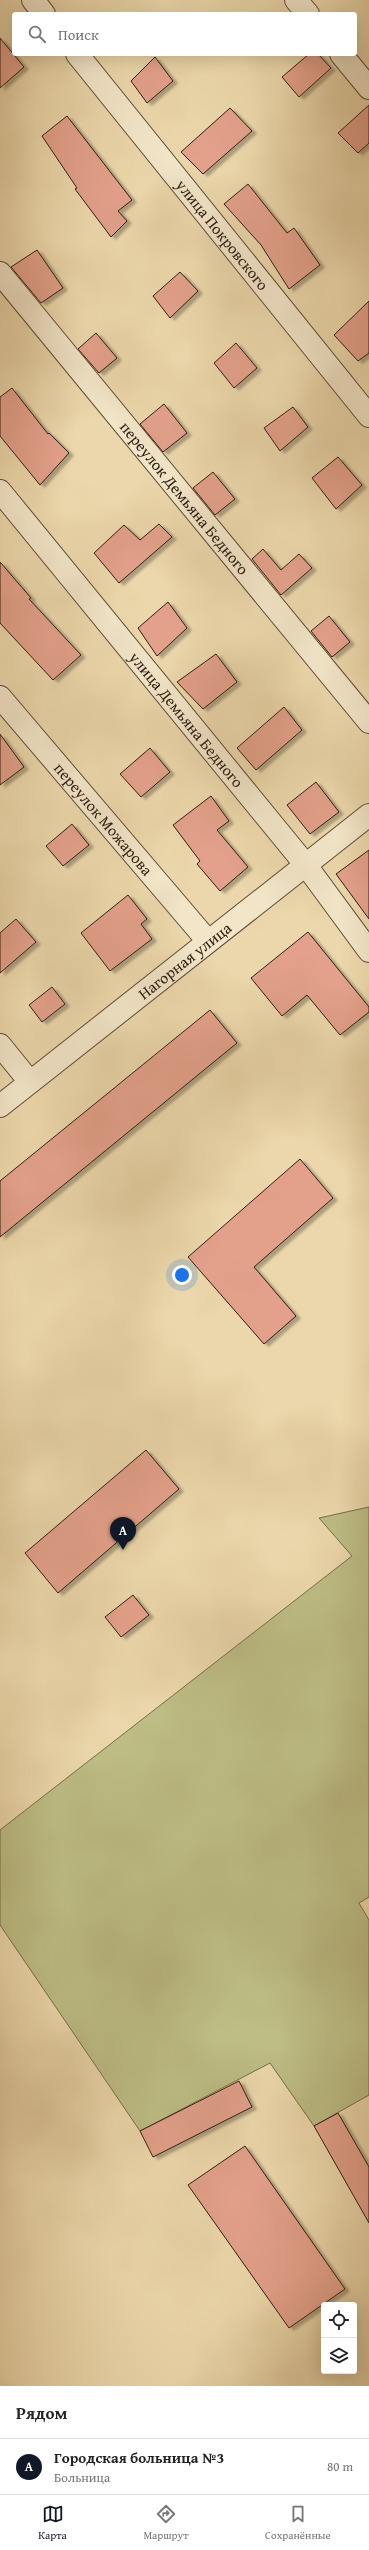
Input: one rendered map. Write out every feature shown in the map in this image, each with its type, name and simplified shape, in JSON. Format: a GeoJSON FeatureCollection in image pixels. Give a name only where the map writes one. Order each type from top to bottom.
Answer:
{"type":"FeatureCollection","features":[{"type":"Feature","properties":{"kind":"street"},"geometry":{"type":"LineString","coordinates":[[33,0],[42,12]]}},
{"type":"Feature","properties":{"kind":"street"},"geometry":{"type":"LineString","coordinates":[[296,0],[306,12]]}},
{"type":"Feature","properties":{"kind":"street","name":"улица Покровского"},"geometry":{"type":"LineString","coordinates":[[79,56],[369,416]]}},
{"type":"Feature","properties":{"kind":"street"},"geometry":{"type":"LineString","coordinates":[[343,56],[369,88]]}},
{"type":"Feature","properties":{"kind":"street","name":"переулок Демьяна Бедного"},"geometry":{"type":"LineString","coordinates":[[0,273],[369,722]]}},
{"type":"Feature","properties":{"kind":"street","name":"улица Демьяна Бедного"},"geometry":{"type":"LineString","coordinates":[[0,490],[305,864],[369,951]]}},
{"type":"Feature","properties":{"kind":"street","name":"переулок Можарова"},"geometry":{"type":"LineString","coordinates":[[0,697],[207,940]]}},
{"type":"Feature","properties":{"kind":"street","name":"Нагорная улица"},"geometry":{"type":"LineString","coordinates":[[0,1106],[207,940],[369,815]]}},
{"type":"Feature","properties":{"kind":"street"},"geometry":{"type":"LineString","coordinates":[[0,1045],[30,1082]]}},
{"type":"Feature","properties":{"kind":"green space"},"geometry":{"type":"Polygon","coordinates":[[[369,1507],[369,1897],[359,1903],[369,1920],[369,2095],[314,2126],[270,2063],[140,2131],[0,1925],[0,1830],[352,1556],[319,1518],[369,1507]]]}},
{"type":"Feature","properties":{"kind":"building"},"geometry":{"type":"Polygon","coordinates":[[[0,38],[12,52],[12,56],[15,56],[24,67],[0,88],[0,38]]]}},
{"type":"Feature","properties":{"kind":"building"},"geometry":{"type":"Polygon","coordinates":[[[307,56],[320,56],[331,68],[299,97],[282,77],[307,56]]]}},
{"type":"Feature","properties":{"kind":"building"},"geometry":{"type":"Polygon","coordinates":[[[155,57],[173,81],[147,103],[131,81],[155,57]]]}},
{"type":"Feature","properties":{"kind":"building"},"geometry":{"type":"Polygon","coordinates":[[[369,105],[369,143],[358,153],[338,133],[369,105]]]}},
{"type":"Feature","properties":{"kind":"building"},"geometry":{"type":"Polygon","coordinates":[[[230,108],[252,131],[203,174],[181,152],[230,108]]]}},
{"type":"Feature","properties":{"kind":"building"},"geometry":{"type":"Polygon","coordinates":[[[67,116],[132,200],[118,211],[127,221],[111,237],[75,189],[77,188],[42,136],[67,116]]]}},
{"type":"Feature","properties":{"kind":"building"},"geometry":{"type":"Polygon","coordinates":[[[248,184],[287,233],[294,228],[320,265],[289,289],[261,245],[224,204],[248,184]]]}},
{"type":"Feature","properties":{"kind":"building"},"geometry":{"type":"Polygon","coordinates":[[[37,250],[63,288],[41,303],[11,267],[37,250]]]}},
{"type":"Feature","properties":{"kind":"building"},"geometry":{"type":"Polygon","coordinates":[[[180,272],[198,291],[170,318],[153,296],[180,272]]]}},
{"type":"Feature","properties":{"kind":"building"},"geometry":{"type":"Polygon","coordinates":[[[369,301],[369,353],[358,361],[334,335],[369,301]]]}},
{"type":"Feature","properties":{"kind":"building"},"geometry":{"type":"Polygon","coordinates":[[[96,333],[117,358],[99,373],[78,349],[96,333]]]}},
{"type":"Feature","properties":{"kind":"building"},"geometry":{"type":"Polygon","coordinates":[[[236,343],[257,368],[234,388],[214,363],[236,343]]]}},
{"type":"Feature","properties":{"kind":"building"},"geometry":{"type":"Polygon","coordinates":[[[12,388],[48,434],[49,433],[69,453],[40,485],[0,436],[0,397],[12,388]]]}},
{"type":"Feature","properties":{"kind":"building"},"geometry":{"type":"Polygon","coordinates":[[[164,404],[187,433],[163,452],[140,424],[164,404]]]}},
{"type":"Feature","properties":{"kind":"building"},"geometry":{"type":"Polygon","coordinates":[[[293,407],[308,427],[280,451],[264,428],[293,407]]]}},
{"type":"Feature","properties":{"kind":"building"},"geometry":{"type":"Polygon","coordinates":[[[338,457],[362,485],[336,509],[312,478],[338,457]]]}},
{"type":"Feature","properties":{"kind":"building"},"geometry":{"type":"Polygon","coordinates":[[[213,472],[235,499],[215,515],[193,488],[213,472]]]}},
{"type":"Feature","properties":{"kind":"building"},"geometry":{"type":"Polygon","coordinates":[[[159,524],[172,537],[119,583],[94,553],[124,525],[140,540],[159,524]]]}},
{"type":"Feature","properties":{"kind":"building"},"geometry":{"type":"Polygon","coordinates":[[[263,549],[281,570],[299,554],[312,568],[281,595],[252,559],[263,549]]]}},
{"type":"Feature","properties":{"kind":"building"},"geometry":{"type":"Polygon","coordinates":[[[0,562],[31,598],[29,599],[81,655],[53,680],[0,623],[0,562]]]}},
{"type":"Feature","properties":{"kind":"building"},"geometry":{"type":"Polygon","coordinates":[[[168,602],[187,628],[157,656],[138,628],[168,602]]]}},
{"type":"Feature","properties":{"kind":"building"},"geometry":{"type":"Polygon","coordinates":[[[329,616],[350,642],[332,657],[311,631],[329,616]]]}},
{"type":"Feature","properties":{"kind":"building"},"geometry":{"type":"Polygon","coordinates":[[[216,654],[237,682],[203,709],[177,682],[216,654]]]}},
{"type":"Feature","properties":{"kind":"building"},"geometry":{"type":"Polygon","coordinates":[[[284,707],[302,730],[256,770],[237,748],[284,707]]]}},
{"type":"Feature","properties":{"kind":"building"},"geometry":{"type":"Polygon","coordinates":[[[0,734],[24,767],[0,785],[0,734]]]}},
{"type":"Feature","properties":{"kind":"building"},"geometry":{"type":"Polygon","coordinates":[[[150,748],[170,772],[141,797],[120,774],[150,748]]]}},
{"type":"Feature","properties":{"kind":"building"},"geometry":{"type":"Polygon","coordinates":[[[316,782],[339,812],[310,834],[287,805],[316,782]]]}},
{"type":"Feature","properties":{"kind":"building"},"geometry":{"type":"Polygon","coordinates":[[[211,796],[229,821],[217,830],[248,867],[220,891],[197,864],[200,861],[173,825],[211,796]]]}},
{"type":"Feature","properties":{"kind":"building"},"geometry":{"type":"Polygon","coordinates":[[[72,824],[89,845],[63,866],[46,846],[72,824]]]}},
{"type":"Feature","properties":{"kind":"building"},"geometry":{"type":"Polygon","coordinates":[[[369,850],[369,919],[336,874],[369,850]]]}},
{"type":"Feature","properties":{"kind":"building"},"geometry":{"type":"Polygon","coordinates":[[[128,895],[147,919],[141,924],[152,939],[110,971],[81,933],[128,895]]]}},
{"type":"Feature","properties":{"kind":"building"},"geometry":{"type":"Polygon","coordinates":[[[16,919],[36,942],[0,973],[0,933],[16,919]]]}},
{"type":"Feature","properties":{"kind":"building"},"geometry":{"type":"Polygon","coordinates":[[[308,932],[369,1007],[369,1012],[340,1035],[307,995],[282,1016],[251,978],[308,932]]]}},
{"type":"Feature","properties":{"kind":"building"},"geometry":{"type":"Polygon","coordinates":[[[52,987],[65,1004],[42,1022],[29,1005],[52,987]]]}},
{"type":"Feature","properties":{"kind":"building"},"geometry":{"type":"Polygon","coordinates":[[[210,1010],[237,1043],[0,1237],[0,1181],[210,1010]]]}},
{"type":"Feature","properties":{"kind":"building"},"geometry":{"type":"Polygon","coordinates":[[[300,1159],[333,1198],[254,1267],[296,1316],[264,1344],[188,1257],[300,1159]]]}},
{"type":"Feature","properties":{"kind":"building"},"geometry":{"type":"Polygon","coordinates":[[[146,1450],[179,1489],[58,1593],[25,1553],[146,1450]]]}},
{"type":"Feature","properties":{"kind":"building"},"geometry":{"type":"Polygon","coordinates":[[[133,1595],[149,1615],[121,1637],[105,1617],[133,1595]]]}},
{"type":"Feature","properties":{"kind":"building"},"geometry":{"type":"Polygon","coordinates":[[[239,2081],[252,2107],[153,2157],[140,2131],[239,2081]]]}},
{"type":"Feature","properties":{"kind":"building"},"geometry":{"type":"Polygon","coordinates":[[[338,2113],[369,2167],[369,2223],[314,2126],[338,2113]]]}},
{"type":"Feature","properties":{"kind":"building"},"geometry":{"type":"Polygon","coordinates":[[[245,2146],[345,2289],[326,2302],[321,2302],[321,2306],[289,2328],[188,2185],[245,2146]]]}},
{"type":"Feature","properties":{"kind":"place","name":"Городская больница №3"},"geometry":{"type":"Point","coordinates":[123,1550]}}]}
